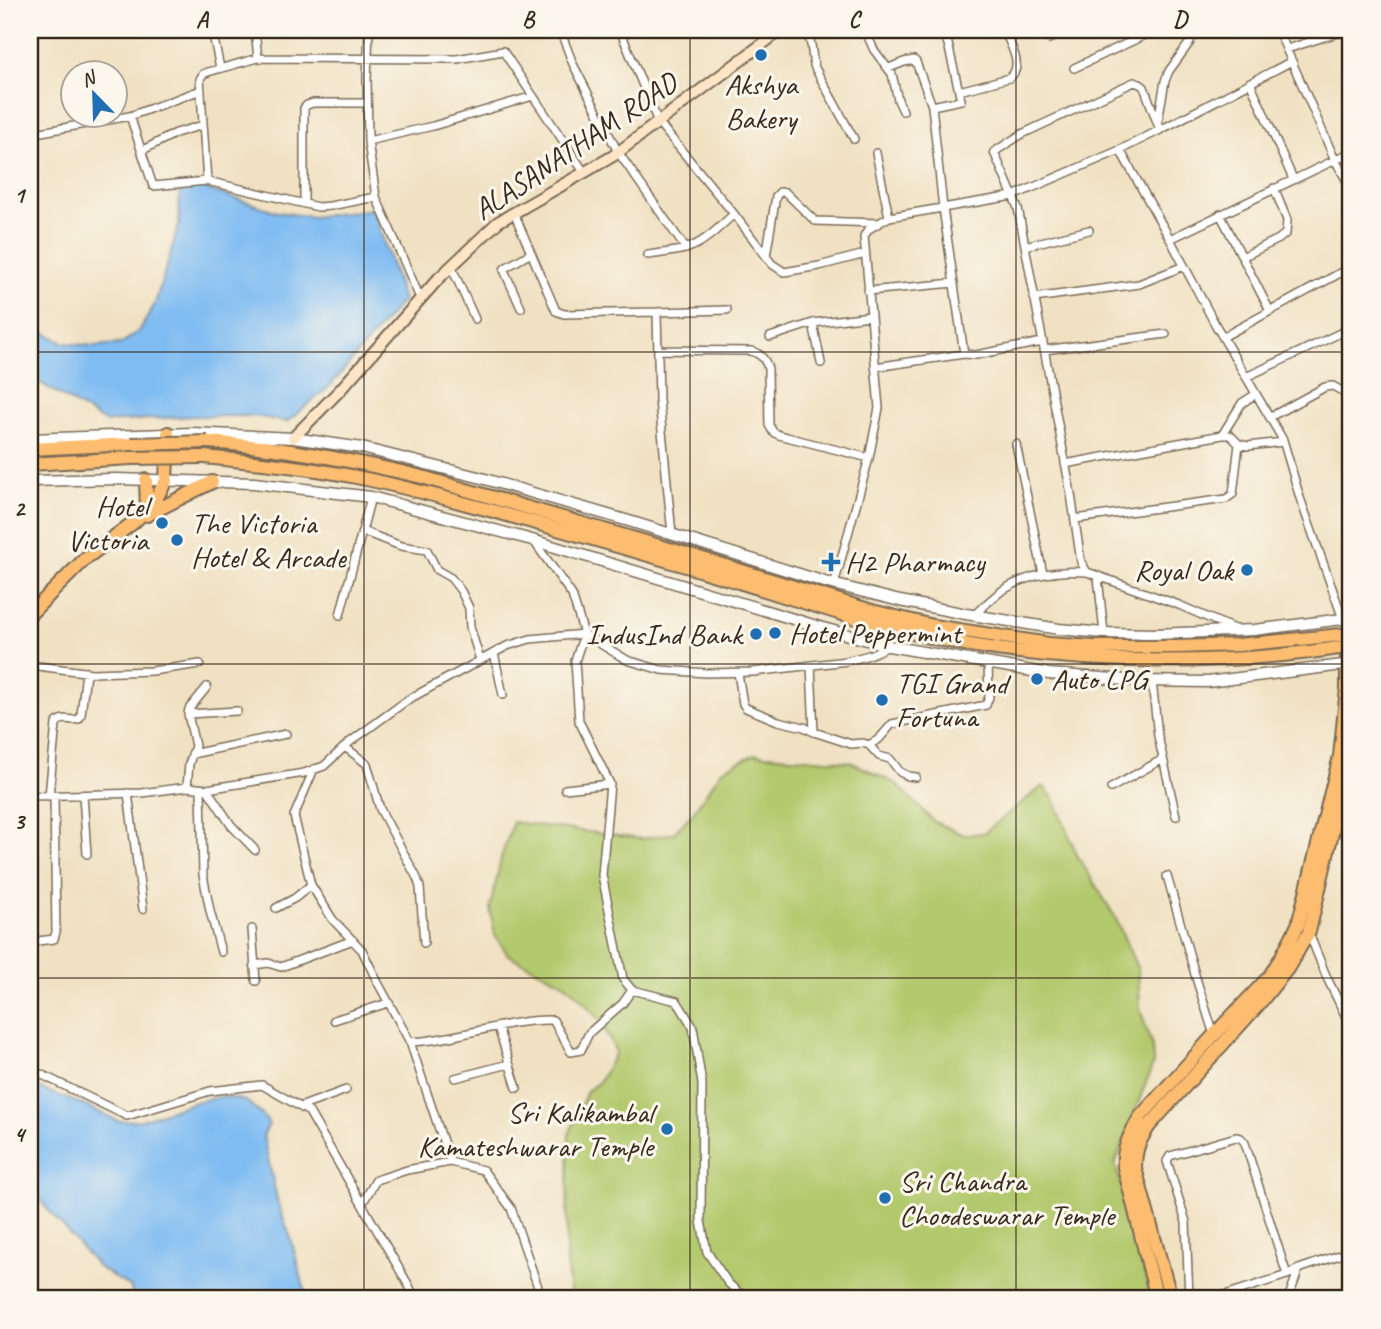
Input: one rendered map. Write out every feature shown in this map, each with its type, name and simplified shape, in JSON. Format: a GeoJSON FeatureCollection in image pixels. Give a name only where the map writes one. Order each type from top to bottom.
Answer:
{"type":"FeatureCollection","features":[{"type":"Feature","properties":{"kind":"main road","name":"ALASANATHAM ROAD"},"geometry":{"type":"LineString","coordinates":[[293,438],[341,390],[420,298],[498,222],[618,152],[774,32]]}},
{"type":"Feature","properties":{"kind":"main road"},"geometry":{"type":"LineString","coordinates":[[30,614],[86,558],[134,522],[154,502],[166,481],[169,433]]}},
{"type":"Feature","properties":{"kind":"main road"},"geometry":{"type":"LineString","coordinates":[[30,449],[208,442],[282,450],[380,467],[674,550],[873,611],[933,626],[1049,644],[1177,647],[1350,642]]}},
{"type":"Feature","properties":{"kind":"main road"},"geometry":{"type":"LineString","coordinates":[[30,464],[204,457],[300,467],[397,485],[668,560],[904,632],[1029,654],[1182,660],[1272,656],[1350,642]]}},
{"type":"Feature","properties":{"kind":"main road"},"geometry":{"type":"LineString","coordinates":[[146,480],[147,509]]}},
{"type":"Feature","properties":{"kind":"main road"},"geometry":{"type":"LineString","coordinates":[[134,522],[212,482]]}},
{"type":"Feature","properties":{"kind":"main road"},"geometry":{"type":"LineString","coordinates":[[1157,1299],[1124,1167],[1124,1151],[1141,1116],[1269,976],[1304,929],[1340,756],[1350,642]]}},
{"type":"Feature","properties":{"kind":"main road"},"geometry":{"type":"LineString","coordinates":[[1171,1299],[1135,1168],[1139,1142],[1149,1126],[1287,969],[1304,929],[1348,782],[1351,751]]}},
{"type":"Feature","properties":{"kind":"street"},"geometry":{"type":"LineString","coordinates":[[212,30],[220,68]]}},
{"type":"Feature","properties":{"kind":"street"},"geometry":{"type":"LineString","coordinates":[[255,30],[258,58]]}},
{"type":"Feature","properties":{"kind":"street"},"geometry":{"type":"LineString","coordinates":[[369,30],[368,141],[376,197],[420,298]]}},
{"type":"Feature","properties":{"kind":"street"},"geometry":{"type":"LineString","coordinates":[[560,30],[573,64],[618,152],[686,249]]}},
{"type":"Feature","properties":{"kind":"street"},"geometry":{"type":"LineString","coordinates":[[620,30],[658,122],[780,271],[819,266],[864,254]]}},
{"type":"Feature","properties":{"kind":"street"},"geometry":{"type":"LineString","coordinates":[[801,30],[806,32],[810,40],[815,68],[854,139]]}},
{"type":"Feature","properties":{"kind":"street"},"geometry":{"type":"LineString","coordinates":[[865,30],[874,50],[892,74],[903,111]]}},
{"type":"Feature","properties":{"kind":"street"},"geometry":{"type":"LineString","coordinates":[[932,106],[961,100],[948,44],[942,30]]}},
{"type":"Feature","properties":{"kind":"street"},"geometry":{"type":"LineString","coordinates":[[959,91],[1013,75],[1016,61],[1004,30]]}},
{"type":"Feature","properties":{"kind":"street"},"geometry":{"type":"LineString","coordinates":[[1049,39],[1070,30]]}},
{"type":"Feature","properties":{"kind":"street"},"geometry":{"type":"LineString","coordinates":[[1074,68],[1156,30]]}},
{"type":"Feature","properties":{"kind":"street"},"geometry":{"type":"LineString","coordinates":[[1159,126],[1165,81],[1190,42],[1189,30]]}},
{"type":"Feature","properties":{"kind":"street"},"geometry":{"type":"LineString","coordinates":[[1214,30],[1228,30]]}},
{"type":"Feature","properties":{"kind":"street"},"geometry":{"type":"LineString","coordinates":[[1278,30],[1335,160],[1351,188]]}},
{"type":"Feature","properties":{"kind":"street"},"geometry":{"type":"LineString","coordinates":[[1287,49],[1351,30]]}},
{"type":"Feature","properties":{"kind":"street"},"geometry":{"type":"LineString","coordinates":[[207,181],[200,79],[203,74],[258,58],[457,59],[502,51],[584,172]]}},
{"type":"Feature","properties":{"kind":"street"},"geometry":{"type":"LineString","coordinates":[[889,68],[914,60],[932,106],[943,208],[964,354]]}},
{"type":"Feature","properties":{"kind":"street"},"geometry":{"type":"LineString","coordinates":[[834,585],[869,458],[879,408],[864,254],[863,236],[869,229],[889,217],[1013,196],[1120,150],[1159,126],[1292,61]]}},
{"type":"Feature","properties":{"kind":"street"},"geometry":{"type":"LineString","coordinates":[[1087,572],[1081,562],[1018,208],[994,152],[1021,134],[1134,82],[1144,87],[1159,126]]}},
{"type":"Feature","properties":{"kind":"street"},"geometry":{"type":"LineString","coordinates":[[1250,82],[1293,179]]}},
{"type":"Feature","properties":{"kind":"street"},"geometry":{"type":"LineString","coordinates":[[201,90],[130,116],[153,186],[207,181],[318,207],[376,197]]}},
{"type":"Feature","properties":{"kind":"street"},"geometry":{"type":"LineString","coordinates":[[368,141],[433,126],[533,96]]}},
{"type":"Feature","properties":{"kind":"street"},"geometry":{"type":"LineString","coordinates":[[304,204],[304,108],[313,103],[367,103]]}},
{"type":"Feature","properties":{"kind":"street"},"geometry":{"type":"LineString","coordinates":[[141,151],[176,133],[203,125]]}},
{"type":"Feature","properties":{"kind":"street"},"geometry":{"type":"LineString","coordinates":[[30,134],[60,129]]}},
{"type":"Feature","properties":{"kind":"street"},"geometry":{"type":"LineString","coordinates":[[30,439],[169,433],[293,438],[362,448],[478,477],[834,585],[900,601],[1059,629],[1156,634],[1238,631],[1347,619],[1300,498],[1283,442],[1120,150]]}},
{"type":"Feature","properties":{"kind":"street"},"geometry":{"type":"LineString","coordinates":[[1170,239],[1351,152]]}},
{"type":"Feature","properties":{"kind":"street"},"geometry":{"type":"LineString","coordinates":[[876,153],[889,217]]}},
{"type":"Feature","properties":{"kind":"street"},"geometry":{"type":"LineString","coordinates":[[1242,257],[1279,239],[1288,229],[1274,188]]}},
{"type":"Feature","properties":{"kind":"street"},"geometry":{"type":"LineString","coordinates":[[766,256],[776,196],[780,192],[785,192],[809,217],[819,222],[879,223]]}},
{"type":"Feature","properties":{"kind":"street"},"geometry":{"type":"LineString","coordinates":[[514,213],[559,313],[727,310]]}},
{"type":"Feature","properties":{"kind":"street"},"geometry":{"type":"LineString","coordinates":[[648,255],[686,249],[704,240],[734,214]]}},
{"type":"Feature","properties":{"kind":"street"},"geometry":{"type":"LineString","coordinates":[[1220,214],[1270,311]]}},
{"type":"Feature","properties":{"kind":"street"},"geometry":{"type":"LineString","coordinates":[[1025,246],[1089,230]]}},
{"type":"Feature","properties":{"kind":"street"},"geometry":{"type":"LineString","coordinates":[[521,308],[504,270],[531,253]]}},
{"type":"Feature","properties":{"kind":"street"},"geometry":{"type":"LineString","coordinates":[[451,266],[475,319]]}},
{"type":"Feature","properties":{"kind":"street"},"geometry":{"type":"LineString","coordinates":[[1034,298],[1139,284],[1184,266]]}},
{"type":"Feature","properties":{"kind":"street"},"geometry":{"type":"LineString","coordinates":[[1223,337],[1351,267]]}},
{"type":"Feature","properties":{"kind":"street"},"geometry":{"type":"LineString","coordinates":[[868,291],[954,284]]}},
{"type":"Feature","properties":{"kind":"street"},"geometry":{"type":"LineString","coordinates":[[657,312],[659,400],[672,534]]}},
{"type":"Feature","properties":{"kind":"street"},"geometry":{"type":"LineString","coordinates":[[770,337],[813,323],[870,316]]}},
{"type":"Feature","properties":{"kind":"street"},"geometry":{"type":"LineString","coordinates":[[813,323],[821,363]]}},
{"type":"Feature","properties":{"kind":"street"},"geometry":{"type":"LineString","coordinates":[[1246,377],[1351,328]]}},
{"type":"Feature","properties":{"kind":"street"},"geometry":{"type":"LineString","coordinates":[[875,367],[964,354],[976,355],[1166,334]]}},
{"type":"Feature","properties":{"kind":"street"},"geometry":{"type":"LineString","coordinates":[[658,350],[756,352],[765,361],[768,369],[769,425],[773,432],[869,458]]}},
{"type":"Feature","properties":{"kind":"street"},"geometry":{"type":"LineString","coordinates":[[1269,418],[1325,387],[1333,386],[1345,393],[1351,411]]}},
{"type":"Feature","properties":{"kind":"street"},"geometry":{"type":"LineString","coordinates":[[1222,435],[1242,403],[1256,394]]}},
{"type":"Feature","properties":{"kind":"street"},"geometry":{"type":"LineString","coordinates":[[1065,464],[1222,435],[1230,435],[1239,444],[1248,446],[1283,442]]}},
{"type":"Feature","properties":{"kind":"street"},"geometry":{"type":"LineString","coordinates":[[1016,444],[1043,574]]}},
{"type":"Feature","properties":{"kind":"street"},"geometry":{"type":"LineString","coordinates":[[1075,519],[1226,499],[1233,494],[1239,444]]}},
{"type":"Feature","properties":{"kind":"street"},"geometry":{"type":"LineString","coordinates":[[30,481],[116,479],[254,483],[371,497],[532,540],[889,646],[1049,674],[1207,682],[1349,665]]}},
{"type":"Feature","properties":{"kind":"street"},"geometry":{"type":"LineString","coordinates":[[340,615],[371,497]]}},
{"type":"Feature","properties":{"kind":"street"},"geometry":{"type":"LineString","coordinates":[[362,531],[401,546],[427,550],[437,570],[451,578],[461,591],[469,608],[470,627],[480,660]]}},
{"type":"Feature","properties":{"kind":"street"},"geometry":{"type":"LineString","coordinates":[[532,540],[572,595],[584,634],[575,661],[579,721],[610,784],[602,875],[623,979],[632,990],[677,1001],[693,1027],[702,1084],[701,1221],[707,1252],[728,1283],[746,1299]]}},
{"type":"Feature","properties":{"kind":"street"},"geometry":{"type":"LineString","coordinates":[[974,615],[1002,591],[1025,579],[1043,574],[1087,572],[1179,605],[1238,631]]}},
{"type":"Feature","properties":{"kind":"street"},"geometry":{"type":"LineString","coordinates":[[1098,577],[1104,633]]}},
{"type":"Feature","properties":{"kind":"street"},"geometry":{"type":"LineString","coordinates":[[30,796],[128,793],[187,787],[204,789],[304,773],[324,765],[410,699],[507,646],[530,639],[584,634],[626,660],[661,670],[738,673],[847,661],[889,646]]}},
{"type":"Feature","properties":{"kind":"street"},"geometry":{"type":"LineString","coordinates":[[494,653],[502,695]]}},
{"type":"Feature","properties":{"kind":"street"},"geometry":{"type":"LineString","coordinates":[[738,673],[746,708],[851,744],[869,744],[879,739],[892,724],[986,705],[989,697],[988,663]]}},
{"type":"Feature","properties":{"kind":"street"},"geometry":{"type":"LineString","coordinates":[[30,665],[86,672],[152,671],[200,664]]}},
{"type":"Feature","properties":{"kind":"street"},"geometry":{"type":"LineString","coordinates":[[811,665],[814,732]]}},
{"type":"Feature","properties":{"kind":"street"},"geometry":{"type":"LineString","coordinates":[[30,943],[50,941],[54,939],[56,932],[51,796],[56,724],[62,719],[79,719],[86,672]]}},
{"type":"Feature","properties":{"kind":"street"},"geometry":{"type":"LineString","coordinates":[[1152,681],[1158,736],[1176,816]]}},
{"type":"Feature","properties":{"kind":"street"},"geometry":{"type":"LineString","coordinates":[[187,787],[189,764],[195,746],[189,709],[207,687]]}},
{"type":"Feature","properties":{"kind":"street"},"geometry":{"type":"LineString","coordinates":[[188,714],[237,711]]}},
{"type":"Feature","properties":{"kind":"street"},"geometry":{"type":"LineString","coordinates":[[192,754],[285,734]]}},
{"type":"Feature","properties":{"kind":"street"},"geometry":{"type":"LineString","coordinates":[[869,744],[879,755],[890,759],[900,772],[916,778]]}},
{"type":"Feature","properties":{"kind":"street"},"geometry":{"type":"LineString","coordinates":[[345,747],[367,764],[380,809],[417,878],[424,943]]}},
{"type":"Feature","properties":{"kind":"street"},"geometry":{"type":"LineString","coordinates":[[1111,788],[1163,759]]}},
{"type":"Feature","properties":{"kind":"street"},"geometry":{"type":"LineString","coordinates":[[314,769],[295,816],[311,885],[333,920],[362,950],[410,1042],[450,1162]]}},
{"type":"Feature","properties":{"kind":"street"},"geometry":{"type":"LineString","coordinates":[[565,789],[610,784]]}},
{"type":"Feature","properties":{"kind":"street"},"geometry":{"type":"LineString","coordinates":[[204,789],[231,825],[255,850]]}},
{"type":"Feature","properties":{"kind":"street"},"geometry":{"type":"LineString","coordinates":[[204,789],[203,874],[221,952]]}},
{"type":"Feature","properties":{"kind":"street"},"geometry":{"type":"LineString","coordinates":[[128,793],[143,909]]}},
{"type":"Feature","properties":{"kind":"street"},"geometry":{"type":"LineString","coordinates":[[83,795],[87,853]]}},
{"type":"Feature","properties":{"kind":"street"},"geometry":{"type":"LineString","coordinates":[[1167,876],[1213,1035]]}},
{"type":"Feature","properties":{"kind":"street"},"geometry":{"type":"LineString","coordinates":[[276,908],[311,885]]}},
{"type":"Feature","properties":{"kind":"street"},"geometry":{"type":"LineString","coordinates":[[252,929],[256,981]]}},
{"type":"Feature","properties":{"kind":"street"},"geometry":{"type":"LineString","coordinates":[[1304,929],[1351,1027]]}},
{"type":"Feature","properties":{"kind":"street"},"geometry":{"type":"LineString","coordinates":[[254,965],[268,962],[281,967],[353,940]]}},
{"type":"Feature","properties":{"kind":"street"},"geometry":{"type":"LineString","coordinates":[[410,1042],[516,1022],[553,1020],[571,1052],[581,1050],[589,1033],[623,1003],[632,990]]}},
{"type":"Feature","properties":{"kind":"street"},"geometry":{"type":"LineString","coordinates":[[334,1020],[388,1003]]}},
{"type":"Feature","properties":{"kind":"street"},"geometry":{"type":"LineString","coordinates":[[498,1027],[517,1088]]}},
{"type":"Feature","properties":{"kind":"street"},"geometry":{"type":"LineString","coordinates":[[455,1078],[509,1064]]}},
{"type":"Feature","properties":{"kind":"street"},"geometry":{"type":"LineString","coordinates":[[30,1069],[127,1116],[210,1091],[262,1085],[309,1112],[415,1299]]}},
{"type":"Feature","properties":{"kind":"street"},"geometry":{"type":"LineString","coordinates":[[300,1107],[346,1090]]}},
{"type":"Feature","properties":{"kind":"street"},"geometry":{"type":"LineString","coordinates":[[1189,1299],[1186,1222],[1167,1161],[1170,1156],[1236,1137],[1245,1143],[1287,1275]]}},
{"type":"Feature","properties":{"kind":"street"},"geometry":{"type":"LineString","coordinates":[[362,1204],[376,1180],[407,1170],[450,1162],[483,1170],[511,1208],[542,1299]]}},
{"type":"Feature","properties":{"kind":"street"},"geometry":{"type":"LineString","coordinates":[[1213,1299],[1351,1251]]}},
{"type":"Feature","properties":{"kind":"street"},"geometry":{"type":"LineString","coordinates":[[1288,1299],[1298,1269]]}},
{"type":"Feature","properties":{"kind":"green space"},"geometry":{"type":"Polygon","coordinates":[[[755,754],[851,762],[897,784],[934,822],[964,835],[984,833],[1043,786],[1054,799],[1077,855],[1115,917],[1138,970],[1140,1009],[1152,1046],[1153,1064],[1115,1164],[1152,1299],[571,1299],[566,1261],[569,1135],[587,1091],[599,1082],[616,1052],[600,1020],[577,995],[564,983],[508,955],[495,935],[490,908],[502,855],[513,822],[642,839],[674,833],[692,814],[723,769],[755,754]]]}},
{"type":"Feature","properties":{"kind":"water"},"geometry":{"type":"Polygon","coordinates":[[[200,187],[278,212],[313,217],[373,209],[403,300],[331,385],[287,422],[255,416],[195,416],[105,422],[30,374],[30,320],[43,332],[64,343],[94,346],[121,344],[140,330],[155,304],[179,225],[180,188],[200,187]]]}},
{"type":"Feature","properties":{"kind":"water"},"geometry":{"type":"Polygon","coordinates":[[[30,1085],[118,1121],[141,1120],[195,1102],[225,1096],[246,1101],[269,1124],[263,1136],[278,1204],[291,1239],[307,1299],[135,1299],[130,1287],[98,1267],[43,1204],[30,1181],[30,1085]]]}},
{"type":"Feature","properties":{"kind":"place","name":"Akshya Bakery"},"geometry":{"type":"Point","coordinates":[761,55]}},
{"type":"Feature","properties":{"kind":"place","name":"Hotel Victoria"},"geometry":{"type":"Point","coordinates":[162,523]}},
{"type":"Feature","properties":{"kind":"place","name":"The Victoria Hotel & Arcade"},"geometry":{"type":"Point","coordinates":[177,540]}},
{"type":"Feature","properties":{"kind":"place","name":"H2 Pharmacy"},"geometry":{"type":"Point","coordinates":[831,562]}},
{"type":"Feature","properties":{"kind":"place","name":"Royal Oak"},"geometry":{"type":"Point","coordinates":[1247,570]}},
{"type":"Feature","properties":{"kind":"place","name":"Hotel Peppermint"},"geometry":{"type":"Point","coordinates":[775,633]}},
{"type":"Feature","properties":{"kind":"place","name":"IndusInd Bank"},"geometry":{"type":"Point","coordinates":[756,634]}},
{"type":"Feature","properties":{"kind":"place","name":"Auto LPG"},"geometry":{"type":"Point","coordinates":[1037,679]}},
{"type":"Feature","properties":{"kind":"place","name":"TGI Grand Fortuna"},"geometry":{"type":"Point","coordinates":[882,700]}},
{"type":"Feature","properties":{"kind":"place","name":"Sri Kalikambal Kamateshwarar Temple"},"geometry":{"type":"Point","coordinates":[667,1129]}},
{"type":"Feature","properties":{"kind":"place","name":"Sri Chandra Choodeswarar Temple"},"geometry":{"type":"Point","coordinates":[885,1198]}}]}
